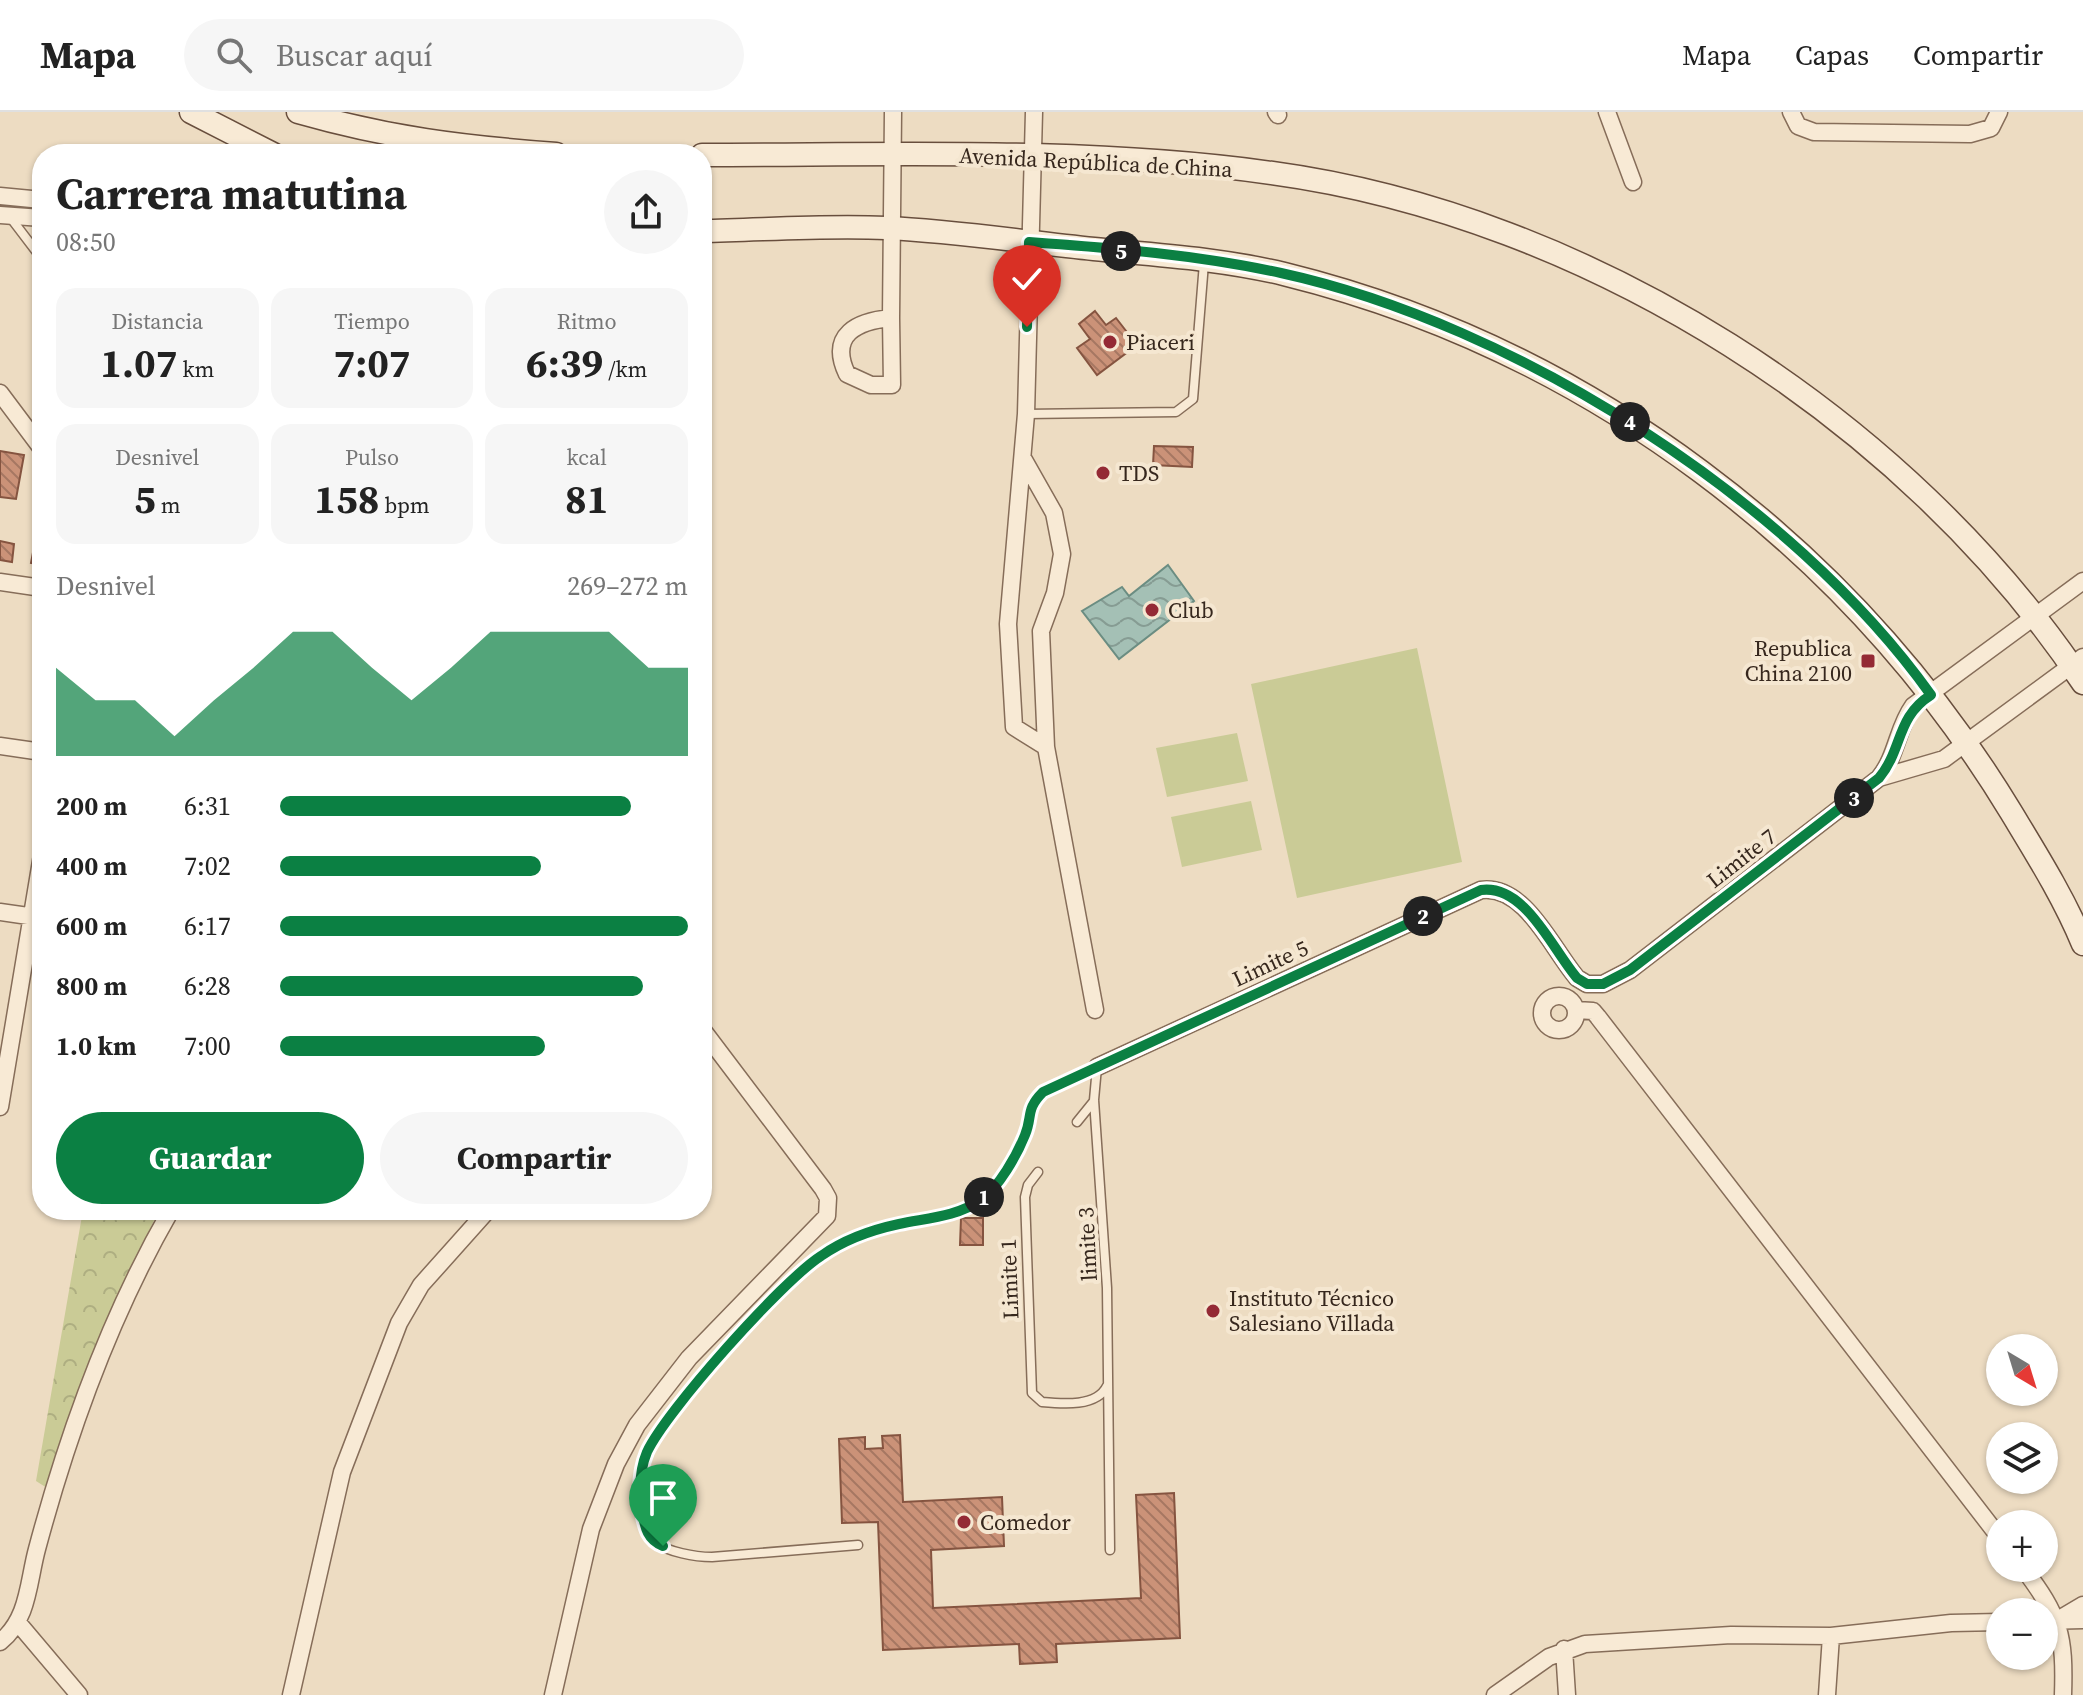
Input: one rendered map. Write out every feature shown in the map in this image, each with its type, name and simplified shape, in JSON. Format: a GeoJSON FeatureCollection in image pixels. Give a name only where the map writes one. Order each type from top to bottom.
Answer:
{"type":"FeatureCollection","features":[{"type":"Feature","properties":{"kind":"main road"},"geometry":{"type":"LineString","coordinates":[[191,112],[253,144]]}},
{"type":"Feature","properties":{"kind":"main road"},"geometry":{"type":"LineString","coordinates":[[298,112],[371,133],[434,144]]}},
{"type":"Feature","properties":{"kind":"main road","name":"Avenida República de China"},"geometry":{"type":"LineString","coordinates":[[712,155],[1034,156],[1220,166],[1331,183],[1474,224],[1611,278],[1716,336],[1820,406],[1952,523],[2079,669]]}},
{"type":"Feature","properties":{"kind":"main road"},"geometry":{"type":"LineString","coordinates":[[712,231],[893,228],[1204,260],[1283,274],[1390,306],[1500,351],[1624,417],[1706,474],[1805,555],[1852,602],[1931,695],[1968,745],[2044,867],[2083,944]]}},
{"type":"Feature","properties":{"kind":"street"},"geometry":{"type":"LineString","coordinates":[[891,318],[866,321],[851,329],[842,351],[847,374],[871,385],[892,385],[893,112]]}},
{"type":"Feature","properties":{"kind":"street"},"geometry":{"type":"LineString","coordinates":[[1034,112],[1026,414],[1008,624],[1011,716],[1019,732],[1046,747]]}},
{"type":"Feature","properties":{"kind":"street"},"geometry":{"type":"LineString","coordinates":[[1607,112],[1633,182]]}},
{"type":"Feature","properties":{"kind":"street"},"geometry":{"type":"LineString","coordinates":[[1791,112],[1798,126],[1814,132],[1970,134],[1991,128],[1999,112]]}},
{"type":"Feature","properties":{"kind":"street"},"geometry":{"type":"LineString","coordinates":[[0,196],[32,199]]}},
{"type":"Feature","properties":{"kind":"street"},"geometry":{"type":"LineString","coordinates":[[5,216],[32,217]]}},
{"type":"Feature","properties":{"kind":"street"},"geometry":{"type":"LineString","coordinates":[[0,393],[7,413],[32,439]]}},
{"type":"Feature","properties":{"kind":"street"},"geometry":{"type":"LineString","coordinates":[[1023,459],[1054,513],[1062,554],[1055,593],[1041,631],[1046,747],[1095,1010]]}},
{"type":"Feature","properties":{"kind":"street"},"geometry":{"type":"LineString","coordinates":[[1879,778],[1892,761],[1907,716],[2083,581]]}},
{"type":"Feature","properties":{"kind":"street"},"geometry":{"type":"LineString","coordinates":[[0,582],[32,587]]}},
{"type":"Feature","properties":{"kind":"street"},"geometry":{"type":"LineString","coordinates":[[1879,778],[1944,759],[2079,669]]}},
{"type":"Feature","properties":{"kind":"street"},"geometry":{"type":"LineString","coordinates":[[0,746],[32,751]]}},
{"type":"Feature","properties":{"kind":"street","name":"Limite 7"},"geometry":{"type":"LineString","coordinates":[[1570,970],[1587,984],[1603,984],[1630,970],[1879,778]]}},
{"type":"Feature","properties":{"kind":"street","name":"Limite 5"},"geometry":{"type":"LineString","coordinates":[[1097,1067],[1461,898],[1495,888],[1522,905],[1570,970]]}},
{"type":"Feature","properties":{"kind":"street"},"geometry":{"type":"LineString","coordinates":[[0,912],[32,917]]}},
{"type":"Feature","properties":{"kind":"street"},"geometry":{"type":"LineString","coordinates":[[0,1107],[2,1077],[32,941]]}},
{"type":"Feature","properties":{"kind":"street"},"geometry":{"type":"LineString","coordinates":[[1576,1010],[1593,1011],[1598,1017],[1986,1520]]}},
{"type":"Feature","properties":{"kind":"street"},"geometry":{"type":"LineString","coordinates":[[553,1695],[591,1529],[610,1477],[637,1425],[689,1358],[827,1216],[828,1198],[823,1189],[712,1042]]}},
{"type":"Feature","properties":{"kind":"street"},"geometry":{"type":"LineString","coordinates":[[0,1642],[19,1624],[41,1532],[71,1438],[111,1332],[166,1220]]}},
{"type":"Feature","properties":{"kind":"street"},"geometry":{"type":"LineString","coordinates":[[291,1695],[342,1472],[399,1323],[421,1285],[479,1220]]}},
{"type":"Feature","properties":{"kind":"street"},"geometry":{"type":"LineString","coordinates":[[2058,1617],[2083,1605]]}},
{"type":"Feature","properties":{"kind":"street"},"geometry":{"type":"LineString","coordinates":[[2058,1621],[2083,1620]]}},
{"type":"Feature","properties":{"kind":"street"},"geometry":{"type":"LineString","coordinates":[[1495,1695],[1564,1649],[1731,1635],[1831,1636],[1986,1622]]}},
{"type":"Feature","properties":{"kind":"street"},"geometry":{"type":"LineString","coordinates":[[19,1624],[79,1695]]}},
{"type":"Feature","properties":{"kind":"street"},"geometry":{"type":"LineString","coordinates":[[2058,1635],[2064,1646],[2063,1695]]}},
{"type":"Feature","properties":{"kind":"street"},"geometry":{"type":"LineString","coordinates":[[1827,1695],[1831,1636]]}},
{"type":"Feature","properties":{"kind":"street"},"geometry":{"type":"LineString","coordinates":[[1564,1649],[1567,1695]]}},
{"type":"Feature","properties":{"kind":"lane"},"geometry":{"type":"LineString","coordinates":[[5,216],[32,247]]}},
{"type":"Feature","properties":{"kind":"lane"},"geometry":{"type":"LineString","coordinates":[[1026,414],[1176,412],[1184,408],[1193,399],[1204,260]]}},
{"type":"Feature","properties":{"kind":"lane"},"geometry":{"type":"LineString","coordinates":[[858,1545],[712,1557],[655,1543],[645,1527],[640,1494],[647,1452],[678,1408],[745,1330],[819,1257],[866,1232],[939,1218],[983,1199],[1007,1168],[1026,1133],[1027,1114],[1033,1102],[1051,1087],[1097,1067]]}},
{"type":"Feature","properties":{"kind":"lane","name":"limite 3"},"geometry":{"type":"LineString","coordinates":[[1097,1067],[1094,1100],[1107,1288],[1110,1550]]}},
{"type":"Feature","properties":{"kind":"lane"},"geometry":{"type":"LineString","coordinates":[[1077,1122],[1094,1100]]}},
{"type":"Feature","properties":{"kind":"lane","name":"Limite 1"},"geometry":{"type":"LineString","coordinates":[[1038,1172],[1028,1185],[1025,1197],[1031,1389],[1042,1402],[1056,1403],[1095,1399],[1108,1385]]}},
{"type":"Feature","properties":{"kind":"green space"},"geometry":{"type":"Polygon","coordinates":[[[1417,648],[1462,862],[1297,898],[1251,684],[1417,648]]]}},
{"type":"Feature","properties":{"kind":"green space"},"geometry":{"type":"Polygon","coordinates":[[[1237,733],[1248,781],[1167,797],[1156,748],[1237,733]]]}},
{"type":"Feature","properties":{"kind":"green space"},"geometry":{"type":"Polygon","coordinates":[[[1251,801],[1262,850],[1182,867],[1171,817],[1251,801]]]}},
{"type":"Feature","properties":{"kind":"green space"},"geometry":{"type":"Polygon","coordinates":[[[81,1220],[154,1220],[109,1315],[47,1488],[36,1481],[81,1220]]]}},
{"type":"Feature","properties":{"kind":"water"},"geometry":{"type":"Polygon","coordinates":[[[1168,565],[1194,601],[1119,659],[1082,611],[1122,587],[1129,596],[1168,565]]]}},
{"type":"Feature","properties":{"kind":"building","name":"Piaceri"},"geometry":{"type":"Polygon","coordinates":[[[1095,311],[1106,325],[1116,318],[1137,345],[1097,375],[1077,348],[1090,339],[1079,324],[1095,311]]]}},
{"type":"Feature","properties":{"kind":"building"},"geometry":{"type":"Polygon","coordinates":[[[1154,446],[1193,447],[1192,467],[1153,465],[1154,446]]]}},
{"type":"Feature","properties":{"kind":"building"},"geometry":{"type":"Polygon","coordinates":[[[0,451],[24,455],[16,499],[0,497],[0,451]]]}},
{"type":"Feature","properties":{"kind":"building"},"geometry":{"type":"Polygon","coordinates":[[[0,541],[14,544],[12,562],[0,560],[0,541]]]}},
{"type":"Feature","properties":{"kind":"building"},"geometry":{"type":"Polygon","coordinates":[[[961,1218],[983,1218],[983,1245],[960,1245],[961,1218]]]}},
{"type":"Feature","properties":{"kind":"building"},"geometry":{"type":"Polygon","coordinates":[[[900,1435],[903,1502],[1002,1497],[1004,1546],[931,1550],[933,1608],[1141,1598],[1136,1495],[1174,1493],[1180,1638],[1056,1644],[1057,1662],[1020,1664],[1019,1644],[883,1650],[878,1522],[842,1523],[839,1439],[865,1437],[865,1449],[883,1448],[882,1436],[900,1435]]]}},
{"type":"Feature","properties":{"kind":"place","name":"Piaceri"},"geometry":{"type":"Point","coordinates":[1110,342]}},
{"type":"Feature","properties":{"kind":"place","name":"TDS"},"geometry":{"type":"Point","coordinates":[1103,473]}},
{"type":"Feature","properties":{"kind":"place","name":"Club"},"geometry":{"type":"Point","coordinates":[1152,610]}},
{"type":"Feature","properties":{"kind":"place","name":"Republica China 2100"},"geometry":{"type":"Point","coordinates":[1868,661]}},
{"type":"Feature","properties":{"kind":"place","name":"Instituto Técnico Salesiano Villada"},"geometry":{"type":"Point","coordinates":[1213,1311]}},
{"type":"Feature","properties":{"kind":"place","name":"Comedor"},"geometry":{"type":"Point","coordinates":[964,1522]}},
{"type":"Feature","properties":{"kind":"route"},"geometry":{"type":"LineString","coordinates":[[663,1546],[649,1537],[645,1527],[640,1494],[641,1473],[647,1452],[678,1408],[745,1330],[819,1257],[866,1232],[939,1218],[983,1199],[1007,1168],[1026,1133],[1027,1114],[1043,1092],[1481,890],[1495,888],[1522,905],[1577,978],[1587,984],[1603,984],[1613,980],[1663,947],[1879,778],[1892,761],[1913,706],[1931,695],[1852,602],[1805,555],[1706,474],[1624,417],[1564,384],[1500,351],[1390,306],[1283,274],[1204,260],[1029,242],[1027,327]]}}]}
